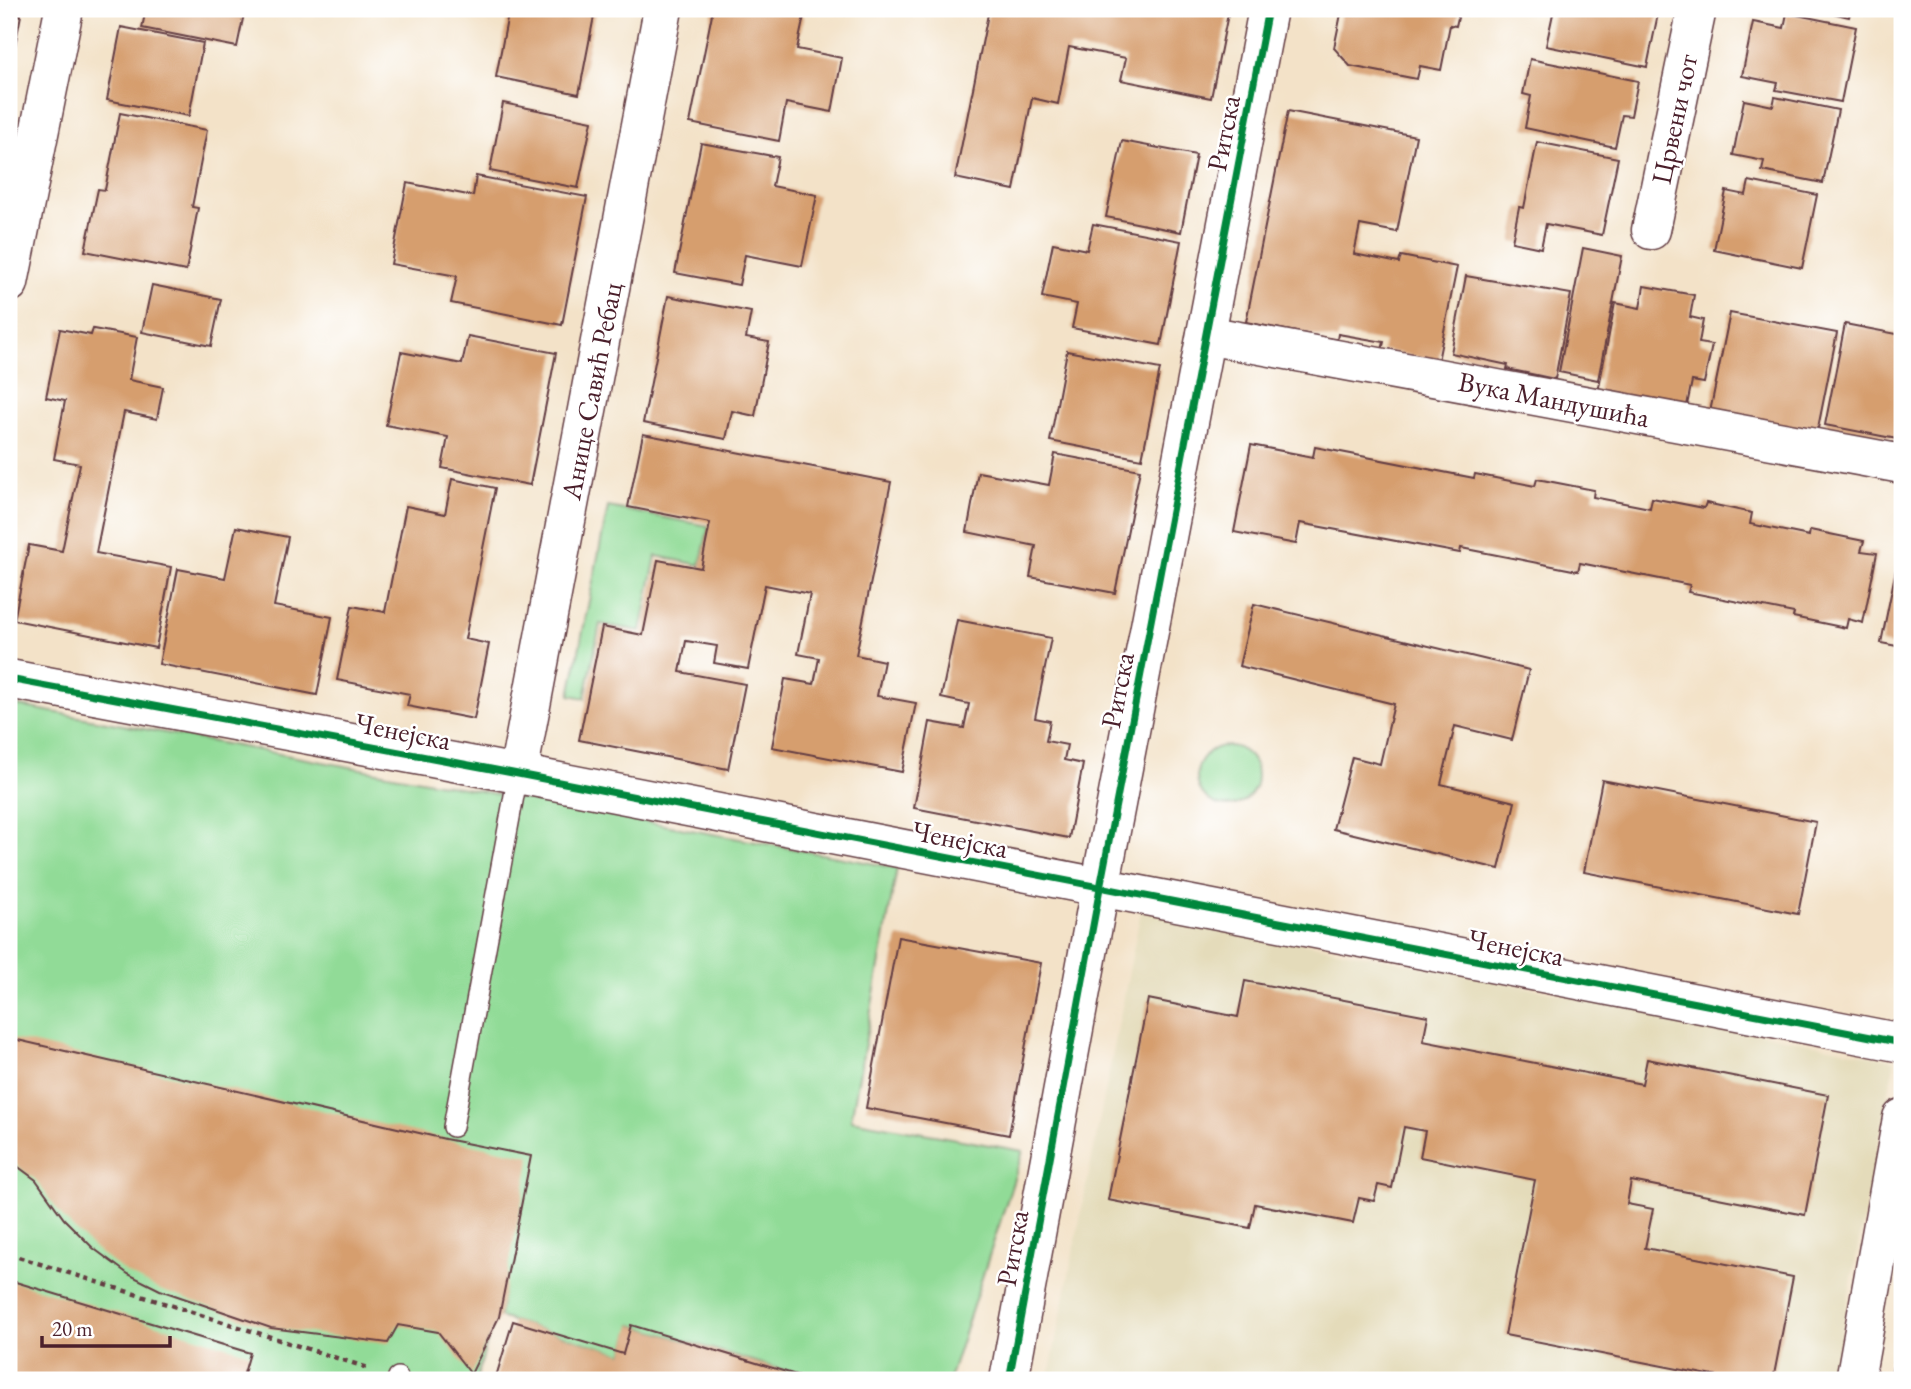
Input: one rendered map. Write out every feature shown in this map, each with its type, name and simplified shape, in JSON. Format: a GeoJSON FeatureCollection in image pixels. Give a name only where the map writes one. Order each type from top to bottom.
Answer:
{"type":"FeatureCollection","features":[{"type":"Feature","properties":{"kind":"street"},"geometry":{"type":"LineString","coordinates":[[9,283],[64,9]]}},
{"type":"Feature","properties":{"kind":"street","name":"Анице Савић Ребац"},"geometry":{"type":"LineString","coordinates":[[518,774],[663,9]]}},
{"type":"Feature","properties":{"kind":"street","name":"Ритска"},"geometry":{"type":"LineString","coordinates":[[1009,1380],[1268,9]]}},
{"type":"Feature","properties":{"kind":"street","name":"Црвени чот"},"geometry":{"type":"LineString","coordinates":[[1651,230],[1697,9]]}},
{"type":"Feature","properties":{"kind":"street","name":"Вука Мандушића"},"geometry":{"type":"LineString","coordinates":[[1206,335],[1902,464]]}},
{"type":"Feature","properties":{"kind":"street","name":"Ченејска"},"geometry":{"type":"LineString","coordinates":[[9,680],[518,774],[1902,1043]]}},
{"type":"Feature","properties":{"kind":"street"},"geometry":{"type":"LineString","coordinates":[[1855,1380],[1902,1118]]}},
{"type":"Feature","properties":{"kind":"lane"},"geometry":{"type":"LineString","coordinates":[[453,1127],[518,774]]}},
{"type":"Feature","properties":{"kind":"path"},"geometry":{"type":"LineString","coordinates":[[9,1254],[397,1379]]}},
{"type":"Feature","properties":{"kind":"shaded area"},"geometry":{"type":"Polygon","coordinates":[[[1141,911],[1895,1060],[1832,1380],[1048,1380],[1141,911]]]}},
{"type":"Feature","properties":{"kind":"green space"},"geometry":{"type":"Polygon","coordinates":[[[608,507],[709,526],[700,565],[656,556],[641,631],[600,624],[585,698],[570,695],[608,507]]]}},
{"type":"Feature","properties":{"kind":"green space"},"geometry":{"type":"Polygon","coordinates":[[[9,704],[897,868],[851,1120],[1023,1151],[949,1380],[816,1380],[632,1325],[623,1354],[499,1317],[504,1286],[476,1380],[9,1380],[9,704]]]}},
{"type":"Feature","properties":{"kind":"green space"},"geometry":{"type":"Polygon","coordinates":[[[1221,746],[1233,746],[1249,754],[1255,764],[1255,788],[1249,798],[1233,806],[1221,806],[1205,798],[1197,782],[1197,770],[1205,754],[1221,746]]]}},
{"type":"Feature","properties":{"kind":"building"},"geometry":{"type":"Polygon","coordinates":[[[146,9],[245,9],[237,47],[142,28],[146,9]]]}},
{"type":"Feature","properties":{"kind":"building"},"geometry":{"type":"Polygon","coordinates":[[[509,9],[595,11],[579,94],[496,77],[509,9]]]}},
{"type":"Feature","properties":{"kind":"building"},"geometry":{"type":"Polygon","coordinates":[[[713,9],[764,9],[804,16],[797,49],[842,58],[832,112],[786,103],[779,141],[690,123],[713,9]]]}},
{"type":"Feature","properties":{"kind":"building"},"geometry":{"type":"Polygon","coordinates":[[[819,9],[847,9],[845,15],[819,9]]]}},
{"type":"Feature","properties":{"kind":"building"},"geometry":{"type":"Polygon","coordinates":[[[989,9],[1229,9],[1211,98],[1121,80],[1126,58],[1069,47],[1058,104],[1032,98],[1014,190],[955,178],[989,9]]]}},
{"type":"Feature","properties":{"kind":"building"},"geometry":{"type":"Polygon","coordinates":[[[1342,9],[1460,9],[1456,26],[1450,25],[1441,70],[1420,66],[1417,79],[1350,66],[1334,48],[1342,9]]]}},
{"type":"Feature","properties":{"kind":"building"},"geometry":{"type":"Polygon","coordinates":[[[1554,9],[1659,9],[1647,67],[1546,46],[1554,9]]]}},
{"type":"Feature","properties":{"kind":"building"},"geometry":{"type":"Polygon","coordinates":[[[1816,9],[1851,9],[1849,17],[1816,9]]]}},
{"type":"Feature","properties":{"kind":"building"},"geometry":{"type":"Polygon","coordinates":[[[9,12],[21,15],[10,72],[9,71],[9,12]]]}},
{"type":"Feature","properties":{"kind":"building"},"geometry":{"type":"Polygon","coordinates":[[[1787,13],[1856,27],[1841,102],[1776,90],[1778,83],[1742,76],[1753,22],[1784,28],[1787,13]]]}},
{"type":"Feature","properties":{"kind":"building"},"geometry":{"type":"Polygon","coordinates":[[[121,27],[203,43],[189,116],[107,100],[121,27]]]}},
{"type":"Feature","properties":{"kind":"building"},"geometry":{"type":"Polygon","coordinates":[[[1530,59],[1638,81],[1631,116],[1622,115],[1615,147],[1525,128],[1531,96],[1523,94],[1530,59]]]}},
{"type":"Feature","properties":{"kind":"building"},"geometry":{"type":"Polygon","coordinates":[[[1775,97],[1838,110],[1823,183],[1762,171],[1764,161],[1733,155],[1744,100],[1773,106],[1775,97]]]}},
{"type":"Feature","properties":{"kind":"building"},"geometry":{"type":"Polygon","coordinates":[[[503,103],[592,121],[578,188],[490,171],[503,103]]]}},
{"type":"Feature","properties":{"kind":"building"},"geometry":{"type":"Polygon","coordinates":[[[1288,111],[1416,136],[1397,232],[1360,225],[1354,254],[1399,263],[1401,256],[1457,267],[1438,361],[1382,350],[1384,342],[1338,334],[1337,340],[1246,322],[1288,111]]]}},
{"type":"Feature","properties":{"kind":"building"},"geometry":{"type":"Polygon","coordinates":[[[120,113],[207,130],[192,207],[198,208],[186,271],[85,251],[98,189],[105,190],[120,113]]]}},
{"type":"Feature","properties":{"kind":"building"},"geometry":{"type":"Polygon","coordinates":[[[1122,141],[1196,155],[1181,232],[1106,217],[1122,141]]]}},
{"type":"Feature","properties":{"kind":"building"},"geometry":{"type":"Polygon","coordinates":[[[1537,142],[1618,158],[1602,235],[1546,224],[1541,248],[1512,242],[1519,207],[1524,208],[1537,142]]]}},
{"type":"Feature","properties":{"kind":"building"},"geometry":{"type":"Polygon","coordinates":[[[701,143],[778,157],[772,186],[817,195],[802,266],[745,255],[739,285],[675,273],[701,143]]]}},
{"type":"Feature","properties":{"kind":"building"},"geometry":{"type":"Polygon","coordinates":[[[476,176],[587,197],[562,325],[451,303],[457,276],[391,264],[407,183],[473,196],[476,176]]]}},
{"type":"Feature","properties":{"kind":"building"},"geometry":{"type":"Polygon","coordinates":[[[1749,181],[1817,195],[1802,268],[1714,250],[1726,191],[1746,195],[1749,181]]]}},
{"type":"Feature","properties":{"kind":"building"},"geometry":{"type":"Polygon","coordinates":[[[1093,224],[1181,241],[1161,345],[1072,328],[1077,304],[1042,297],[1053,243],[1087,250],[1093,224]]]}},
{"type":"Feature","properties":{"kind":"building"},"geometry":{"type":"Polygon","coordinates":[[[1583,248],[1622,256],[1598,380],[1559,372],[1583,248]]]}},
{"type":"Feature","properties":{"kind":"building"},"geometry":{"type":"Polygon","coordinates":[[[1466,276],[1571,294],[1555,379],[1507,369],[1508,365],[1451,353],[1466,276]]]}},
{"type":"Feature","properties":{"kind":"building"},"geometry":{"type":"Polygon","coordinates":[[[152,285],[221,299],[211,346],[142,332],[152,285]]]}},
{"type":"Feature","properties":{"kind":"building"},"geometry":{"type":"Polygon","coordinates":[[[1644,286],[1694,295],[1690,317],[1703,320],[1699,343],[1712,345],[1704,383],[1692,381],[1686,410],[1598,392],[1615,303],[1640,308],[1644,286]]]}},
{"type":"Feature","properties":{"kind":"building"},"geometry":{"type":"Polygon","coordinates":[[[668,296],[751,312],[746,338],[769,342],[755,416],[732,411],[726,439],[643,423],[668,296]]]}},
{"type":"Feature","properties":{"kind":"building"},"geometry":{"type":"Polygon","coordinates":[[[1730,313],[1837,333],[1817,433],[1710,412],[1730,313]]]}},
{"type":"Feature","properties":{"kind":"building"},"geometry":{"type":"Polygon","coordinates":[[[1845,324],[1902,335],[1902,440],[1825,425],[1845,324]]]}},
{"type":"Feature","properties":{"kind":"building"},"geometry":{"type":"Polygon","coordinates":[[[60,329],[91,335],[93,329],[137,337],[129,380],[163,387],[157,419],[124,412],[96,553],[171,567],[156,648],[14,620],[29,545],[62,551],[80,464],[54,459],[65,401],[46,397],[60,329]]]}},
{"type":"Feature","properties":{"kind":"building"},"geometry":{"type":"Polygon","coordinates":[[[468,336],[556,353],[530,485],[442,468],[448,437],[386,425],[401,352],[462,364],[468,336]]]}},
{"type":"Feature","properties":{"kind":"building"},"geometry":{"type":"Polygon","coordinates":[[[1067,351],[1160,369],[1142,459],[1050,441],[1067,351]]]}},
{"type":"Feature","properties":{"kind":"building"},"geometry":{"type":"Polygon","coordinates":[[[643,434],[891,482],[856,655],[884,661],[877,696],[916,703],[902,772],[772,747],[785,679],[814,684],[819,658],[798,654],[810,594],[765,585],[748,669],[714,663],[717,646],[686,641],[680,672],[745,684],[728,769],[579,740],[602,627],[643,635],[658,560],[701,568],[710,523],[628,507],[643,434]]]}},
{"type":"Feature","properties":{"kind":"building"},"geometry":{"type":"Polygon","coordinates":[[[1251,445],[1313,457],[1315,447],[1474,478],[1475,474],[1535,486],[1537,479],[1594,490],[1593,497],[1650,508],[1652,498],[1704,508],[1706,503],[1752,513],[1750,524],[1809,536],[1810,530],[1864,541],[1861,551],[1877,553],[1863,623],[1848,619],[1846,628],[1793,617],[1794,613],[1688,592],[1690,585],[1580,563],[1578,571],[1461,548],[1460,553],[1300,523],[1296,544],[1234,532],[1251,445]]]}},
{"type":"Feature","properties":{"kind":"building"},"geometry":{"type":"Polygon","coordinates":[[[1055,454],[1140,470],[1115,593],[1030,577],[1036,546],[967,532],[978,472],[1049,485],[1055,454]]]}},
{"type":"Feature","properties":{"kind":"building"},"geometry":{"type":"Polygon","coordinates":[[[452,479],[495,488],[465,639],[489,644],[474,719],[407,706],[410,694],[337,680],[352,606],[385,612],[406,506],[445,514],[452,479]]]}},
{"type":"Feature","properties":{"kind":"building"},"geometry":{"type":"Polygon","coordinates":[[[236,527],[288,537],[274,606],[332,617],[317,695],[159,664],[178,569],[225,578],[236,527]]]}},
{"type":"Feature","properties":{"kind":"building"},"geometry":{"type":"Polygon","coordinates":[[[1902,545],[1902,647],[1881,643],[1902,545]]]}},
{"type":"Feature","properties":{"kind":"building"},"geometry":{"type":"Polygon","coordinates":[[[1254,604],[1529,670],[1512,740],[1455,726],[1441,784],[1515,802],[1499,869],[1333,829],[1352,757],[1380,764],[1394,704],[1239,666],[1254,604]]]}},
{"type":"Feature","properties":{"kind":"building"},"geometry":{"type":"Polygon","coordinates":[[[957,620],[1051,638],[1035,718],[1050,721],[1046,741],[1067,745],[1064,760],[1083,764],[1069,838],[914,808],[930,722],[964,728],[969,704],[941,698],[957,620]]]}},
{"type":"Feature","properties":{"kind":"building"},"geometry":{"type":"Polygon","coordinates":[[[1602,780],[1816,822],[1798,914],[1584,872],[1602,780]]]}},
{"type":"Feature","properties":{"kind":"building"},"geometry":{"type":"Polygon","coordinates":[[[898,937],[1041,963],[1009,1135],[866,1108],[898,937]]]}},
{"type":"Feature","properties":{"kind":"building"},"geometry":{"type":"Polygon","coordinates":[[[1245,981],[1428,1016],[1423,1041],[1642,1084],[1647,1059],[1828,1095],[1805,1215],[1631,1181],[1627,1204],[1653,1209],[1645,1248],[1793,1277],[1773,1380],[1734,1380],[1505,1335],[1535,1180],[1420,1157],[1425,1131],[1404,1127],[1392,1188],[1378,1185],[1374,1201],[1359,1198],[1353,1223],[1255,1204],[1250,1228],[1108,1200],[1148,999],[1238,1017],[1245,981]]]}},
{"type":"Feature","properties":{"kind":"building"},"geometry":{"type":"Polygon","coordinates":[[[9,1038],[445,1139],[531,1156],[499,1317],[471,1374],[438,1332],[398,1325],[388,1343],[271,1328],[160,1290],[128,1274],[93,1248],[64,1219],[36,1180],[9,1160],[9,1038]]]}},
{"type":"Feature","properties":{"kind":"building"},"geometry":{"type":"Polygon","coordinates":[[[9,1280],[250,1353],[242,1380],[9,1380],[9,1280]]]}},
{"type":"Feature","properties":{"kind":"building"},"geometry":{"type":"Polygon","coordinates":[[[513,1321],[623,1354],[631,1325],[813,1380],[495,1380],[513,1321]]]}},
{"type":"Feature","properties":{"kind":"building"},"geometry":{"type":"Polygon","coordinates":[[[1897,1346],[1902,1347],[1902,1380],[1890,1380],[1897,1346]]]}},
{"type":"Feature","properties":{"kind":"cycle path"},"geometry":{"type":"LineString","coordinates":[[1009,1380],[1268,9]]}},
{"type":"Feature","properties":{"kind":"cycle path"},"geometry":{"type":"LineString","coordinates":[[9,679],[518,774],[1902,1043]]}}]}
